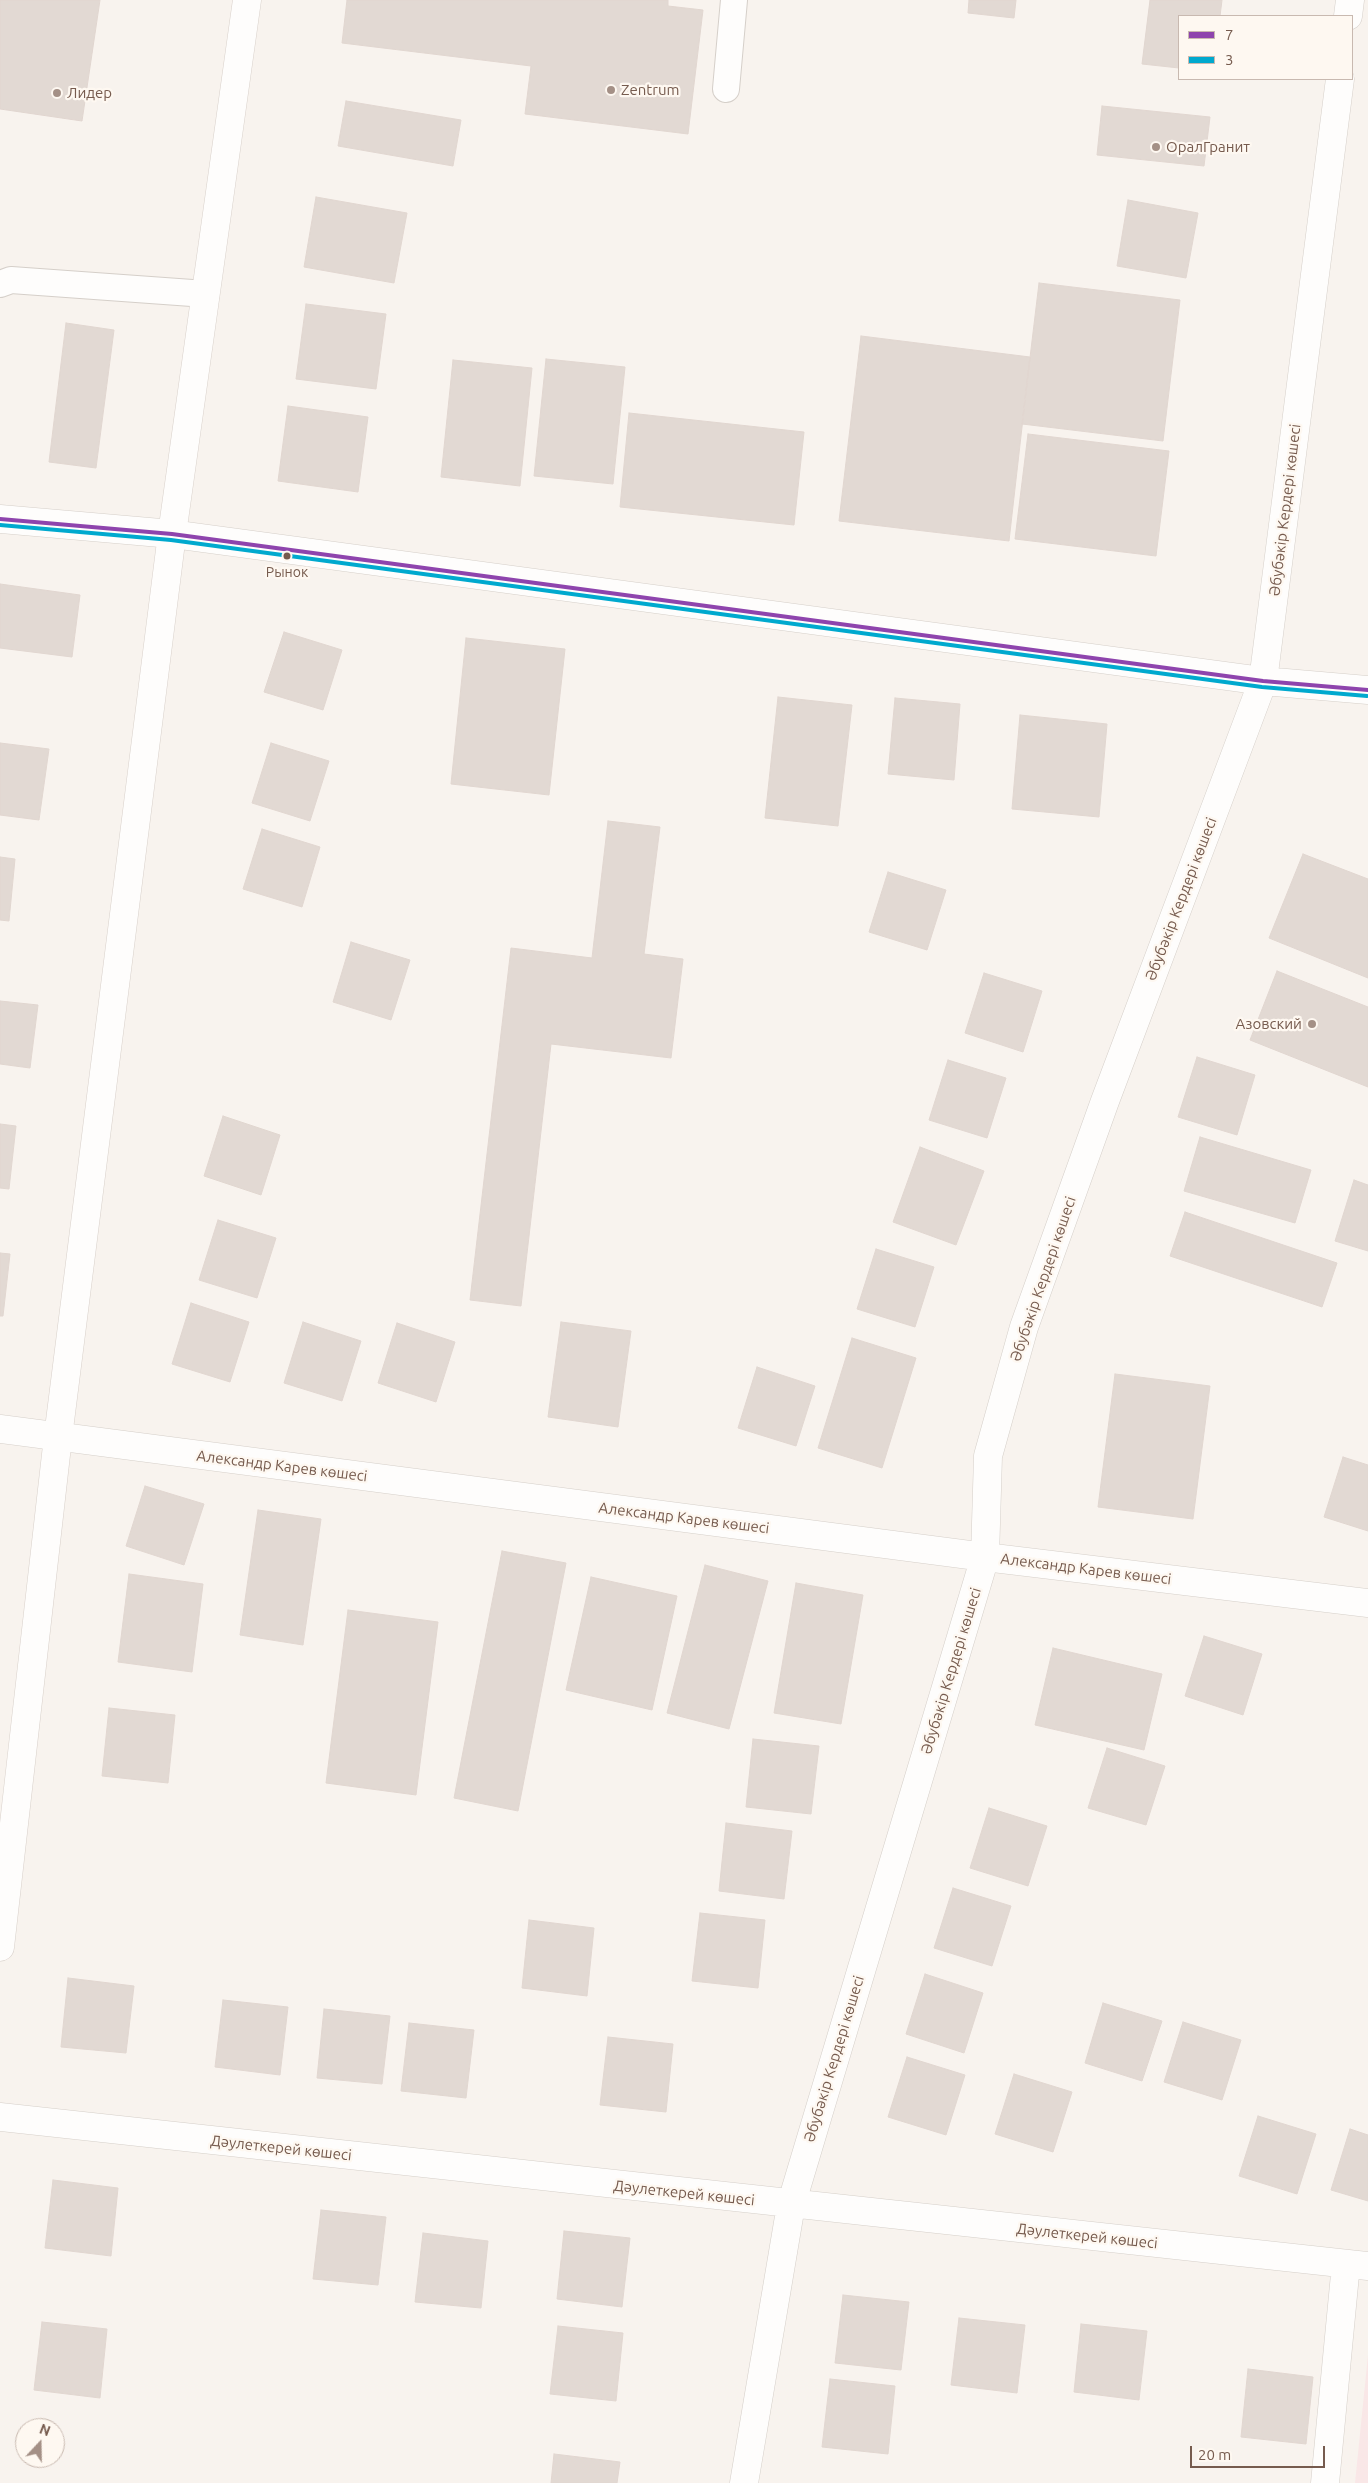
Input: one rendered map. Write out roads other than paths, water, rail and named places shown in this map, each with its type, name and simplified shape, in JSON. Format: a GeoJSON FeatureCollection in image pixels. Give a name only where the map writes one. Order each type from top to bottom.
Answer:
{"type":"FeatureCollection","features":[{"type":"Feature","properties":{"kind":"street"},"geometry":{"type":"LineString","coordinates":[[0,1947],[58,1437],[172,534],[247,0]]}},
{"type":"Feature","properties":{"kind":"street"},"geometry":{"type":"LineString","coordinates":[[1348,15],[1350,0]]}},
{"type":"Feature","properties":{"kind":"street","name":"Әбубәкір Кердері көшесі"},"geometry":{"type":"LineString","coordinates":[[744,2483],[790,2205],[985,1557],[988,1456],[1024,1327],[1105,1102],[1264,681],[1340,80]]}},
{"type":"Feature","properties":{"kind":"street"},"geometry":{"type":"LineString","coordinates":[[0,519],[172,534],[1264,681],[1368,690]]}},
{"type":"Feature","properties":{"kind":"street","name":"Александр Карев көшесі"},"geometry":{"type":"LineString","coordinates":[[0,1429],[985,1557],[1368,1603]]}},
{"type":"Feature","properties":{"kind":"street","name":"Дәулеткерей көшесі"},"geometry":{"type":"LineString","coordinates":[[0,2117],[790,2205],[1357,2265]]}},
{"type":"Feature","properties":{"kind":"street"},"geometry":{"type":"LineString","coordinates":[[1325,2483],[1357,2265]]}},
{"type":"Feature","properties":{"kind":"lane"},"geometry":{"type":"LineString","coordinates":[[726,89],[734,0]]}},
{"type":"Feature","properties":{"kind":"lane"},"geometry":{"type":"LineString","coordinates":[[0,284],[11,280],[206,294]]}},
{"type":"Feature","properties":{"kind":"place","name":"Zentrum"},"geometry":{"type":"Point","coordinates":[611,90]}},
{"type":"Feature","properties":{"kind":"place","name":"Лидер"},"geometry":{"type":"Point","coordinates":[57,93]}},
{"type":"Feature","properties":{"kind":"place","name":"ОралГранит"},"geometry":{"type":"Point","coordinates":[1156,147]}},
{"type":"Feature","properties":{"kind":"place","name":"Рынок"},"geometry":{"type":"Point","coordinates":[287,556]}},
{"type":"Feature","properties":{"kind":"place","name":"Азовский"},"geometry":{"type":"Point","coordinates":[1312,1024]}}]}
